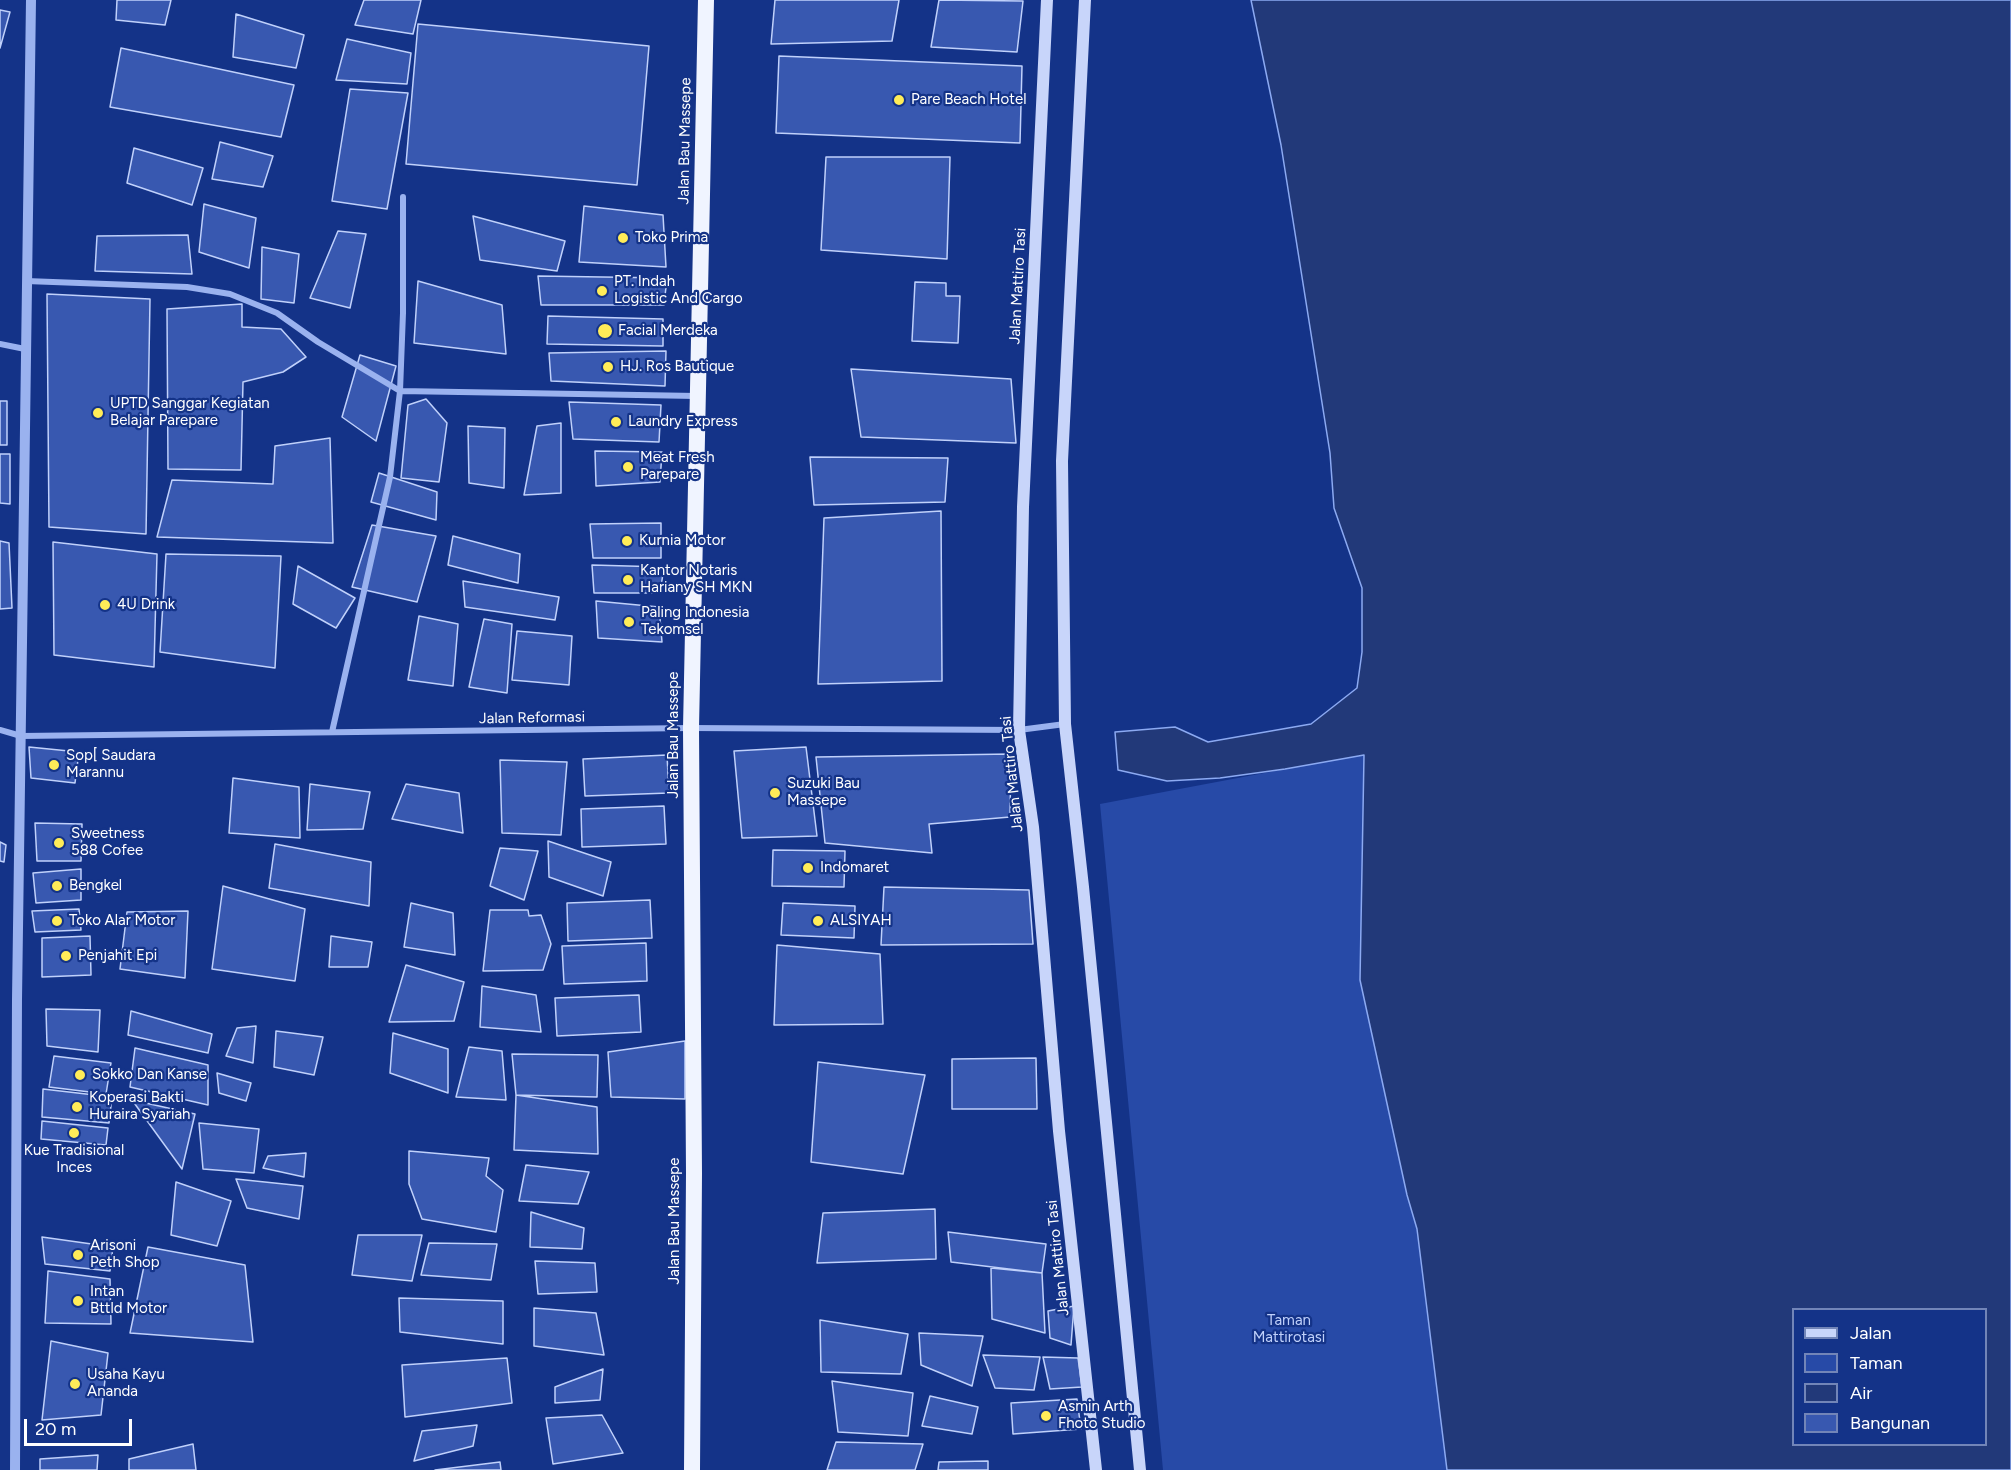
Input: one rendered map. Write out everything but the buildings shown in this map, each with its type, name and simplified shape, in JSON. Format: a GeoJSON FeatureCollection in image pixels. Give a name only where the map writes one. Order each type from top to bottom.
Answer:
{"type":"FeatureCollection","features":[{"type":"Feature","properties":{"kind":"highway","name":"Jalan Bau Massepe"},"geometry":{"type":"LineString","coordinates":[[692,1470],[694,1173],[691,728],[706,0]]}},
{"type":"Feature","properties":{"kind":"main road","name":"Jalan Mattiro Tasi"},"geometry":{"type":"LineString","coordinates":[[1047,0],[1023,507],[1019,730],[1033,827],[1059,1131],[1096,1470]]}},
{"type":"Feature","properties":{"kind":"main road"},"geometry":{"type":"LineString","coordinates":[[1085,0],[1062,461],[1065,724],[1140,1470]]}},
{"type":"Feature","properties":{"kind":"street"},"geometry":{"type":"LineString","coordinates":[[15,1470],[17,999],[31,0]]}},
{"type":"Feature","properties":{"kind":"street"},"geometry":{"type":"LineString","coordinates":[[332,732],[390,477],[400,391],[403,197]]}},
{"type":"Feature","properties":{"kind":"street"},"geometry":{"type":"LineString","coordinates":[[27,281],[188,287],[230,294],[277,313],[318,342],[400,391],[698,396]]}},
{"type":"Feature","properties":{"kind":"street"},"geometry":{"type":"LineString","coordinates":[[0,344],[25,349]]}},
{"type":"Feature","properties":{"kind":"street","name":"Jalan Reformasi"},"geometry":{"type":"LineString","coordinates":[[0,730],[21,736],[691,728],[1019,730],[1065,724]]}},
{"type":"Feature","properties":{"kind":"green space","name":"Taman Mattirotasi"},"geometry":{"type":"Polygon","coordinates":[[[1365,754],[1360,980],[1407,1195],[1417,1229],[1447,1470],[1163,1470],[1100,804],[1365,754]]]}},
{"type":"Feature","properties":{"kind":"water"},"geometry":{"type":"Polygon","coordinates":[[[1251,0],[2011,0],[2011,1470],[1447,1470],[1417,1229],[1407,1195],[1360,980],[1364,755],[1220,778],[1167,781],[1118,770],[1115,732],[1175,727],[1208,742],[1311,724],[1357,688],[1362,652],[1362,588],[1334,508],[1330,453],[1281,145],[1251,0]]]}},
{"type":"Feature","properties":{"kind":"place","name":"Pare Beach Hotel"},"geometry":{"type":"Point","coordinates":[899,100]}},
{"type":"Feature","properties":{"kind":"place","name":"Toko Prima"},"geometry":{"type":"Point","coordinates":[623,238]}},
{"type":"Feature","properties":{"kind":"place","name":"PT. Indah Logistic And Cargo"},"geometry":{"type":"Point","coordinates":[602,291]}},
{"type":"Feature","properties":{"kind":"place","name":"Facial Merdeka"},"geometry":{"type":"Point","coordinates":[605,331]}},
{"type":"Feature","properties":{"kind":"place","name":"HJ. Ros Bautique"},"geometry":{"type":"Point","coordinates":[608,367]}},
{"type":"Feature","properties":{"kind":"place","name":"UPTD Sanggar Kegiatan Belajar Parepare"},"geometry":{"type":"Point","coordinates":[98,413]}},
{"type":"Feature","properties":{"kind":"place","name":"Laundry Express"},"geometry":{"type":"Point","coordinates":[616,422]}},
{"type":"Feature","properties":{"kind":"place","name":"Meat Fresh Parepare"},"geometry":{"type":"Point","coordinates":[628,467]}},
{"type":"Feature","properties":{"kind":"place","name":"Kurnia Motor"},"geometry":{"type":"Point","coordinates":[627,541]}},
{"type":"Feature","properties":{"kind":"place","name":"Kantor Notaris Hariany SH MKN"},"geometry":{"type":"Point","coordinates":[628,580]}},
{"type":"Feature","properties":{"kind":"place","name":"4U Drink"},"geometry":{"type":"Point","coordinates":[105,605]}},
{"type":"Feature","properties":{"kind":"place","name":"Paling Indonesia Tekomsel"},"geometry":{"type":"Point","coordinates":[629,622]}},
{"type":"Feature","properties":{"kind":"place","name":"Sop[ Saudara Marannu"},"geometry":{"type":"Point","coordinates":[54,765]}},
{"type":"Feature","properties":{"kind":"place","name":"Suzuki Bau Massepe"},"geometry":{"type":"Point","coordinates":[775,793]}},
{"type":"Feature","properties":{"kind":"place","name":"Sweetness 588 Cofee"},"geometry":{"type":"Point","coordinates":[59,843]}},
{"type":"Feature","properties":{"kind":"place","name":"Indomaret"},"geometry":{"type":"Point","coordinates":[808,868]}},
{"type":"Feature","properties":{"kind":"place","name":"Bengkel"},"geometry":{"type":"Point","coordinates":[57,886]}},
{"type":"Feature","properties":{"kind":"place","name":"Toko Alar Motor"},"geometry":{"type":"Point","coordinates":[57,921]}},
{"type":"Feature","properties":{"kind":"place","name":"ALSIYAH"},"geometry":{"type":"Point","coordinates":[818,921]}},
{"type":"Feature","properties":{"kind":"place","name":"Penjahit Epi"},"geometry":{"type":"Point","coordinates":[66,956]}},
{"type":"Feature","properties":{"kind":"place","name":"Sokko Dan Kanse"},"geometry":{"type":"Point","coordinates":[80,1075]}},
{"type":"Feature","properties":{"kind":"place","name":"Koperasi Bakti Huraira Syariah"},"geometry":{"type":"Point","coordinates":[77,1107]}},
{"type":"Feature","properties":{"kind":"place","name":"Kue Tradisional Inces"},"geometry":{"type":"Point","coordinates":[74,1133]}},
{"type":"Feature","properties":{"kind":"place","name":"Arisoni Peth Shop"},"geometry":{"type":"Point","coordinates":[78,1255]}},
{"type":"Feature","properties":{"kind":"place","name":"Intan Bttld Motor"},"geometry":{"type":"Point","coordinates":[78,1301]}},
{"type":"Feature","properties":{"kind":"place","name":"Usaha Kayu Ananda"},"geometry":{"type":"Point","coordinates":[75,1384]}},
{"type":"Feature","properties":{"kind":"place","name":"Asmin Arth Fhoto Studio"},"geometry":{"type":"Point","coordinates":[1046,1416]}}]}
